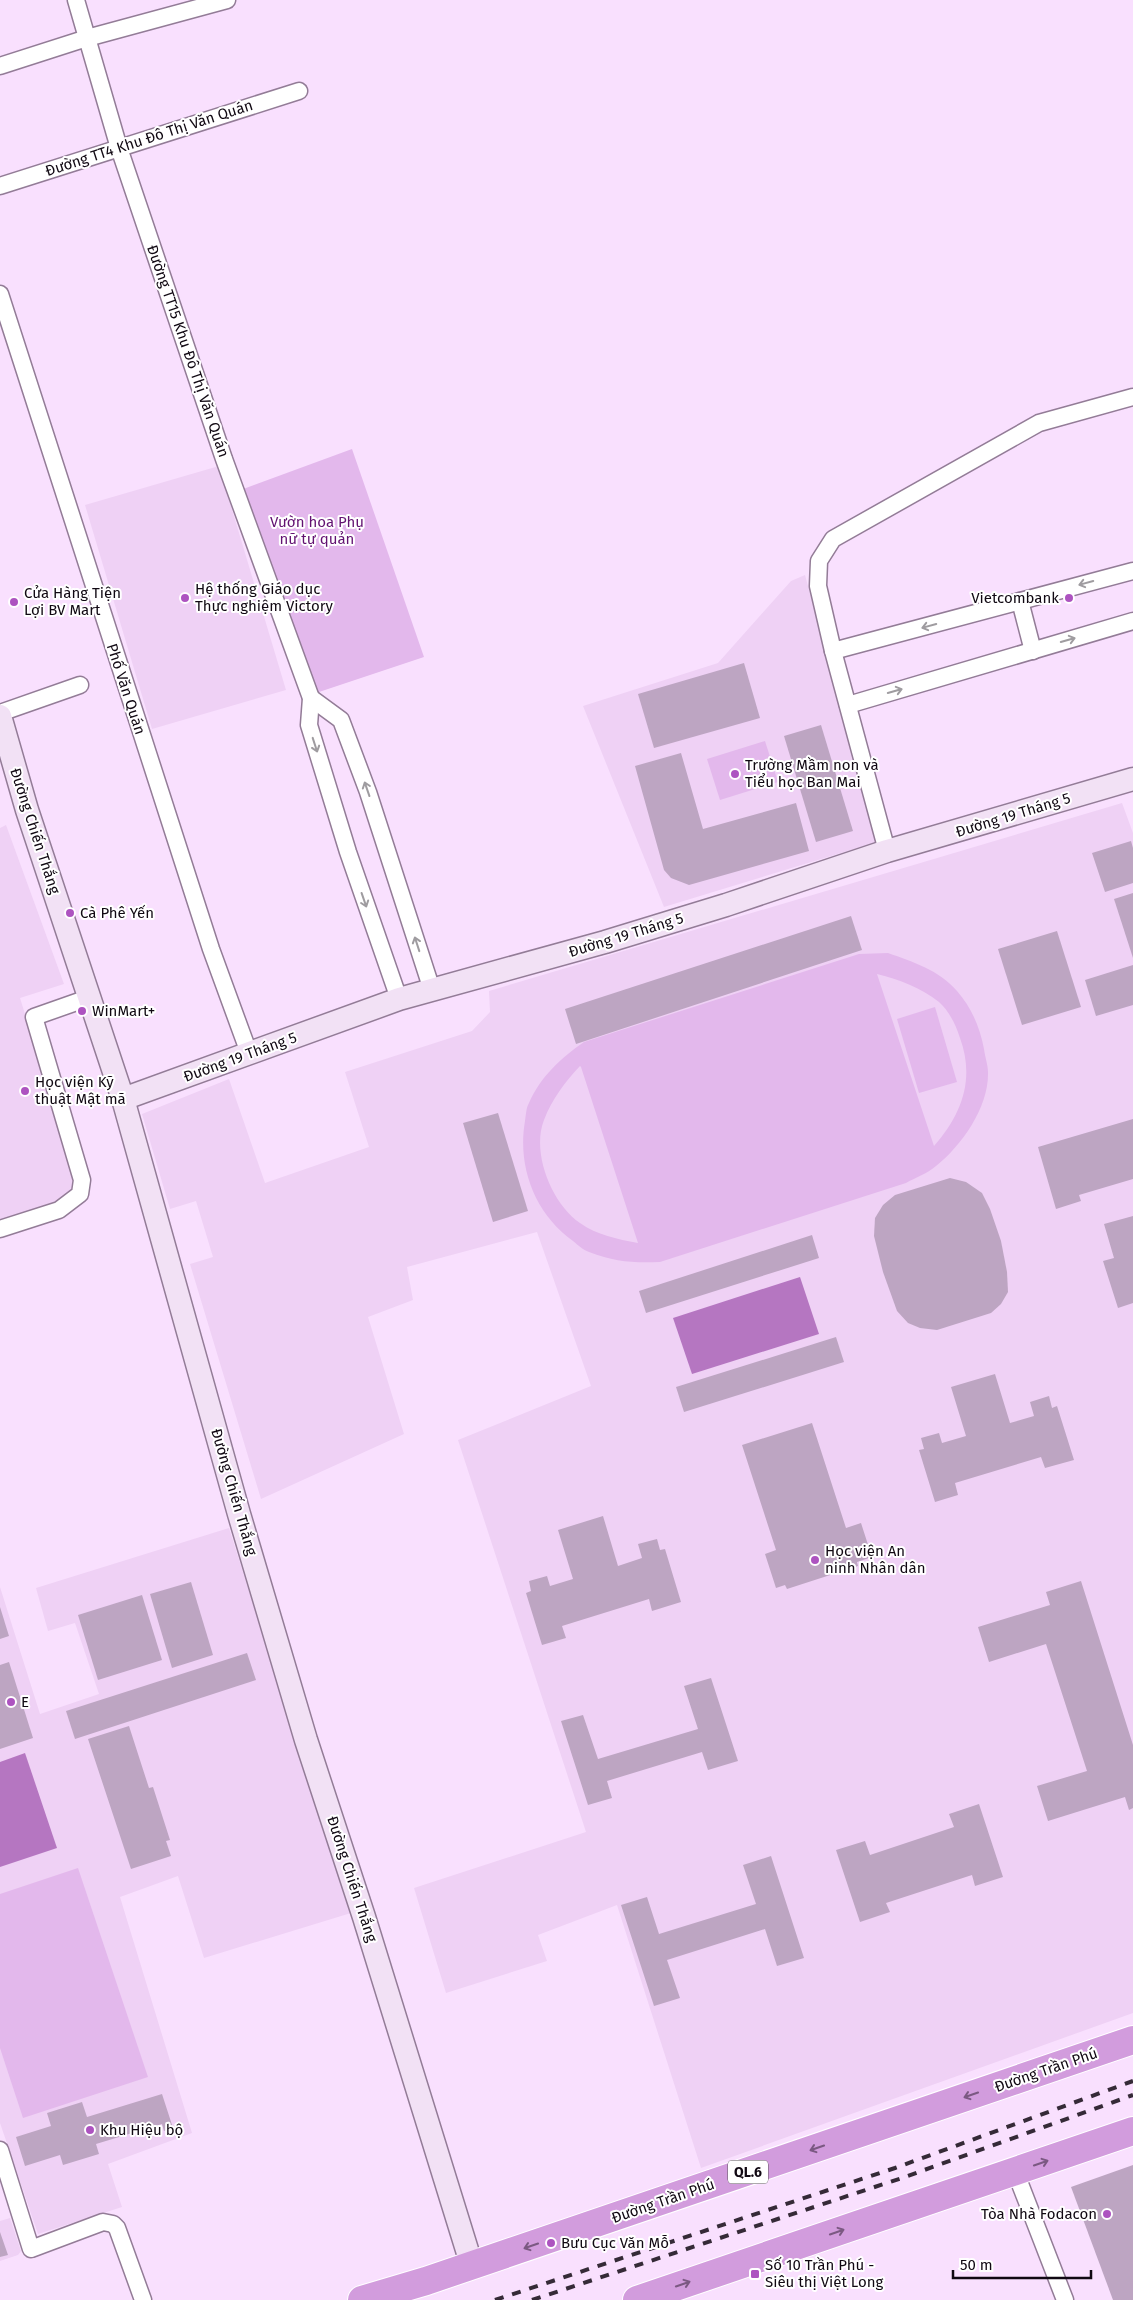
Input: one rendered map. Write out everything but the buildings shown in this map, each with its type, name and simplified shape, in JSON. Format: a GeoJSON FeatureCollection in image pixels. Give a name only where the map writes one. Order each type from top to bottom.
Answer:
{"type":"FeatureCollection","features":[{"type":"Feature","properties":{"kind":"highway","name":"Đường Trần Phú"},"geometry":{"type":"LineString","coordinates":[[362,2300],[472,2266],[1133,2040]]}},
{"type":"Feature","properties":{"kind":"highway"},"geometry":{"type":"LineString","coordinates":[[637,2300],[1133,2131]]}},
{"type":"Feature","properties":{"kind":"street","name":"Đường TT15 Khu Đô Thị Văn Quán"},"geometry":{"type":"LineString","coordinates":[[76,0],[119,148],[224,459],[311,698]]}},
{"type":"Feature","properties":{"kind":"street"},"geometry":{"type":"LineString","coordinates":[[0,66],[87,38],[227,0]]}},
{"type":"Feature","properties":{"kind":"street","name":"Đường TT4 Khu Đô Thị Văn Quán"},"geometry":{"type":"LineString","coordinates":[[0,186],[299,91]]}},
{"type":"Feature","properties":{"kind":"street","name":"Phố Văn Quán"},"geometry":{"type":"LineString","coordinates":[[0,294],[210,949],[249,1053]]}},
{"type":"Feature","properties":{"kind":"street"},"geometry":{"type":"LineString","coordinates":[[887,851],[833,651],[818,586],[819,561],[832,540],[1039,423],[1133,397]]}},
{"type":"Feature","properties":{"kind":"street"},"geometry":{"type":"LineString","coordinates":[[833,651],[1133,570]]}},
{"type":"Feature","properties":{"kind":"street"},"geometry":{"type":"LineString","coordinates":[[1020,601],[1033,651]]}},
{"type":"Feature","properties":{"kind":"street"},"geometry":{"type":"LineString","coordinates":[[848,705],[1133,621]]}},
{"type":"Feature","properties":{"kind":"street"},"geometry":{"type":"LineString","coordinates":[[0,715],[80,686]]}},
{"type":"Feature","properties":{"kind":"street"},"geometry":{"type":"LineString","coordinates":[[311,698],[341,720],[368,792],[432,990]]}},
{"type":"Feature","properties":{"kind":"street"},"geometry":{"type":"LineString","coordinates":[[311,698],[309,725],[348,852],[399,999]]}},
{"type":"Feature","properties":{"kind":"street","name":"Đường Chiến Thắng"},"geometry":{"type":"LineString","coordinates":[[0,715],[27,810],[123,1100],[239,1514],[306,1740],[364,1917],[472,2266]]}},
{"type":"Feature","properties":{"kind":"street","name":"Đường 19 Tháng 5"},"geometry":{"type":"LineString","coordinates":[[123,1100],[399,999],[604,942],[726,905],[887,851],[1133,779]]}},
{"type":"Feature","properties":{"kind":"street"},"geometry":{"type":"LineString","coordinates":[[0,1229],[59,1210],[80,1194],[82,1180],[34,1017],[88,998]]}},
{"type":"Feature","properties":{"kind":"street"},"geometry":{"type":"LineString","coordinates":[[0,2150],[31,2249],[103,2222],[113,2224],[117,2228],[143,2300]]}},
{"type":"Feature","properties":{"kind":"street"},"geometry":{"type":"LineString","coordinates":[[1015,2171],[1065,2300]]}},
{"type":"Feature","properties":{"kind":"shaded area","name":"Hệ thống Giáo dục Thực nghiệm Victory"},"geometry":{"type":"Polygon","coordinates":[[[219,466],[286,690],[152,729],[85,505],[219,466]]]}},
{"type":"Feature","properties":{"kind":"shaded area","name":"Trường Mầm non và Tiểu học Ban Mai"},"geometry":{"type":"Polygon","coordinates":[[[805,575],[877,842],[664,907],[583,706],[718,663],[791,581],[805,575]]]}},
{"type":"Feature","properties":{"kind":"shaded area","name":"Học viện An ninh Nhân dân"},"geometry":{"type":"Polygon","coordinates":[[[1122,803],[1133,833],[1133,2013],[701,2168],[617,1905],[538,1935],[547,1961],[446,1993],[414,1888],[586,1832],[458,1440],[591,1386],[537,1232],[407,1267],[413,1300],[368,1317],[404,1434],[261,1499],[190,1264],[213,1257],[196,1201],[170,1209],[142,1114],[229,1079],[265,1183],[369,1147],[345,1072],[472,1031],[490,1012],[489,991],[1122,803]]]}},
{"type":"Feature","properties":{"kind":"shaded area","name":"Học viện Kỹ thuật Mật mã"},"geometry":{"type":"Polygon","coordinates":[[[6,825],[64,984],[20,998],[78,1184],[75,1195],[0,1220],[0,828],[6,825]]]}},
{"type":"Feature","properties":{"kind":"shaded area"},"geometry":{"type":"Polygon","coordinates":[[[800,1277],[819,1334],[692,1374],[673,1318],[800,1277]]]}},
{"type":"Feature","properties":{"kind":"shaded area"},"geometry":{"type":"Polygon","coordinates":[[[229,1528],[351,1913],[204,1958],[178,1876],[120,1897],[192,2133],[108,2164],[122,2207],[38,2234],[0,2123],[0,1587],[40,1714],[99,1694],[75,1623],[48,1631],[36,1588],[229,1528]]]}},
{"type":"Feature","properties":{"kind":"shaded area"},"geometry":{"type":"Polygon","coordinates":[[[25,1753],[57,1848],[0,1867],[0,1762],[25,1753]]]}},
{"type":"Feature","properties":{"kind":"shaded area"},"geometry":{"type":"Polygon","coordinates":[[[10,2218],[21,2251],[18,2255],[0,2261],[0,2221],[10,2218]]]}},
{"type":"Feature","properties":{"kind":"green space","name":"Vườn hoa Phụ nữ tự quản"},"geometry":{"type":"Polygon","coordinates":[[[352,449],[424,657],[313,694],[238,491],[352,449]]]}},
{"type":"Feature","properties":{"kind":"green space"},"geometry":{"type":"Polygon","coordinates":[[[765,741],[778,782],[720,800],[707,759],[765,741]]]}},
{"type":"Feature","properties":{"kind":"green space"},"geometry":{"type":"Polygon","coordinates":[[[888,953],[934,972],[957,991],[967,1004],[978,1026],[988,1069],[984,1098],[979,1112],[964,1136],[936,1166],[906,1183],[660,1262],[624,1261],[589,1252],[560,1230],[548,1217],[532,1188],[527,1172],[523,1138],[527,1109],[534,1093],[552,1068],[567,1054],[584,1042],[859,954],[888,953]],[[877,974],[934,1146],[952,1121],[963,1095],[966,1082],[966,1068],[960,1038],[952,1018],[939,1002],[925,992],[910,985],[877,974]],[[581,1067],[559,1091],[544,1120],[540,1147],[542,1162],[553,1191],[561,1204],[580,1223],[600,1234],[638,1243],[581,1067]]]}},
{"type":"Feature","properties":{"kind":"green space"},"geometry":{"type":"Polygon","coordinates":[[[935,1007],[957,1082],[919,1093],[897,1019],[935,1007]]]}},
{"type":"Feature","properties":{"kind":"green space"},"geometry":{"type":"Polygon","coordinates":[[[78,1868],[148,2077],[23,2118],[0,2048],[0,1894],[78,1868]]]}},
{"type":"Feature","properties":{"kind":"railway"},"geometry":{"type":"LineString","coordinates":[[495,2300],[895,2168],[1133,2081]]}},
{"type":"Feature","properties":{"kind":"railway"},"geometry":{"type":"LineString","coordinates":[[532,2300],[902,2178],[1133,2095]]}},
{"type":"Feature","properties":{"kind":"place","name":"Hệ thống Giáo dục Thực nghiệm Victory"},"geometry":{"type":"Point","coordinates":[185,598]}},
{"type":"Feature","properties":{"kind":"place","name":"Vietcombank"},"geometry":{"type":"Point","coordinates":[1069,598]}},
{"type":"Feature","properties":{"kind":"place","name":"Cửa Hàng Tiện Lợi BV Mart"},"geometry":{"type":"Point","coordinates":[14,602]}},
{"type":"Feature","properties":{"kind":"place","name":"Trường Mầm non và Tiểu học Ban Mai"},"geometry":{"type":"Point","coordinates":[735,774]}},
{"type":"Feature","properties":{"kind":"place","name":"Cà Phê Yến"},"geometry":{"type":"Point","coordinates":[70,913]}},
{"type":"Feature","properties":{"kind":"place","name":"WinMart+"},"geometry":{"type":"Point","coordinates":[82,1011]}},
{"type":"Feature","properties":{"kind":"place","name":"Học viện Kỹ thuật Mật mã"},"geometry":{"type":"Point","coordinates":[25,1091]}},
{"type":"Feature","properties":{"kind":"place","name":"Học viện An ninh Nhân dân"},"geometry":{"type":"Point","coordinates":[815,1560]}},
{"type":"Feature","properties":{"kind":"place","name":"E"},"geometry":{"type":"Point","coordinates":[11,1702]}},
{"type":"Feature","properties":{"kind":"place","name":"Khu Hiệu bộ"},"geometry":{"type":"Point","coordinates":[90,2130]}},
{"type":"Feature","properties":{"kind":"place","name":"Tòa Nhà Fodacon"},"geometry":{"type":"Point","coordinates":[1107,2214]}},
{"type":"Feature","properties":{"kind":"place","name":"Bưu Cục Văn Mỗ"},"geometry":{"type":"Point","coordinates":[551,2243]}},
{"type":"Feature","properties":{"kind":"place","name":"Số 10 Trần Phú - Siêu thị Việt Long"},"geometry":{"type":"Point","coordinates":[755,2274]}}]}
